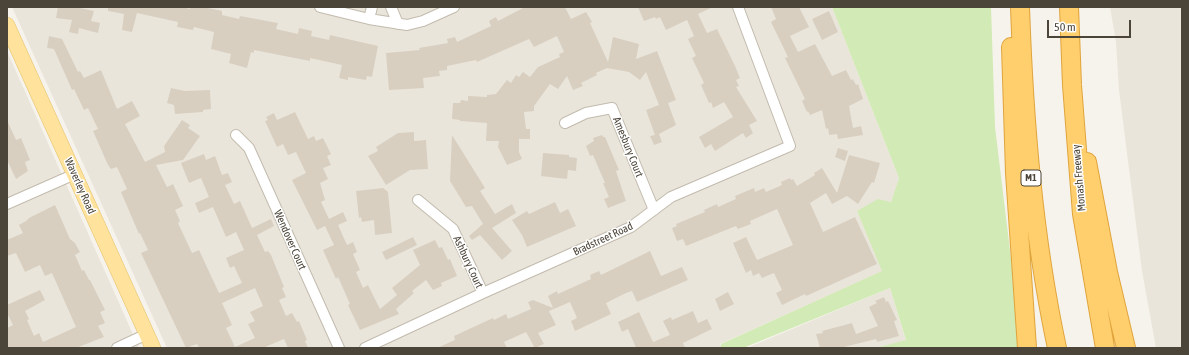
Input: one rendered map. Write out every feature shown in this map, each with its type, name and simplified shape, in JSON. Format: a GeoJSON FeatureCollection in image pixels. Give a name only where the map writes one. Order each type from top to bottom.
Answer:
{"type":"FeatureCollection","features":[{"type":"Feature","properties":{"kind":"highway"},"geometry":{"type":"LineString","coordinates":[[1012,7],[1011,76],[1015,174],[1027,348]]}},
{"type":"Feature","properties":{"kind":"highway","name":"M1"},"geometry":{"type":"LineString","coordinates":[[1020,7],[1033,202],[1049,311],[1057,348]]}},
{"type":"Feature","properties":{"kind":"highway","name":"Monash Freeway"},"geometry":{"type":"LineString","coordinates":[[1069,7],[1072,85],[1082,214],[1105,348]]}},
{"type":"Feature","properties":{"kind":"highway"},"geometry":{"type":"LineString","coordinates":[[1072,85],[1108,272],[1126,348]]}},
{"type":"Feature","properties":{"kind":"main road","name":"Waverley Road"},"geometry":{"type":"LineString","coordinates":[[7,25],[153,348]]}},
{"type":"Feature","properties":{"kind":"street"},"geometry":{"type":"LineString","coordinates":[[320,7],[369,19],[407,25],[423,21],[454,7]]}},
{"type":"Feature","properties":{"kind":"street"},"geometry":{"type":"LineString","coordinates":[[369,19],[372,7]]}},
{"type":"Feature","properties":{"kind":"street"},"geometry":{"type":"LineString","coordinates":[[391,7],[398,24]]}},
{"type":"Feature","properties":{"kind":"street","name":"Bradstreet Road"},"geometry":{"type":"LineString","coordinates":[[365,348],[483,292],[631,227],[671,197],[790,146],[738,7]]}},
{"type":"Feature","properties":{"kind":"street","name":"Amesbury Court"},"geometry":{"type":"LineString","coordinates":[[564,123],[586,113],[612,108],[654,210]]}},
{"type":"Feature","properties":{"kind":"street","name":"Wendover Court"},"geometry":{"type":"LineString","coordinates":[[236,135],[249,148],[339,348]]}},
{"type":"Feature","properties":{"kind":"street"},"geometry":{"type":"LineString","coordinates":[[7,204],[75,174]]}},
{"type":"Feature","properties":{"kind":"street","name":"Ashbury Court"},"geometry":{"type":"LineString","coordinates":[[418,200],[453,229],[483,292]]}},
{"type":"Feature","properties":{"kind":"street"},"geometry":{"type":"LineString","coordinates":[[117,348],[147,334]]}},
{"type":"Feature","properties":{"kind":"shaded area"},"geometry":{"type":"Polygon","coordinates":[[[12,7],[832,7],[899,178],[891,202],[857,211],[883,271],[720,344],[722,348],[167,348],[12,7]]]}},
{"type":"Feature","properties":{"kind":"shaded area"},"geometry":{"type":"Polygon","coordinates":[[[1110,7],[1182,7],[1182,348],[1156,348],[1142,271],[1119,90],[1116,42],[1110,7]]]}},
{"type":"Feature","properties":{"kind":"shaded area"},"geometry":{"type":"Polygon","coordinates":[[[7,51],[139,348],[7,348],[7,51]]]}},
{"type":"Feature","properties":{"kind":"shaded area"},"geometry":{"type":"Polygon","coordinates":[[[890,288],[906,341],[876,348],[747,348],[890,288]]]}},
{"type":"Feature","properties":{"kind":"green space"},"geometry":{"type":"Polygon","coordinates":[[[832,7],[991,7],[995,127],[1016,300],[1018,348],[876,348],[906,340],[890,288],[743,348],[721,348],[721,344],[882,271],[857,211],[878,199],[891,202],[899,178],[832,7]]]}},
{"type":"Feature","properties":{"kind":"building"},"geometry":{"type":"Polygon","coordinates":[[[58,7],[75,7],[94,11],[91,21],[100,23],[98,33],[79,28],[78,34],[69,32],[72,20],[56,18],[58,7]]]}},
{"type":"Feature","properties":{"kind":"building"},"geometry":{"type":"Polygon","coordinates":[[[108,7],[182,7],[190,9],[190,7],[203,7],[222,11],[222,15],[239,19],[240,16],[278,23],[276,29],[298,34],[299,28],[312,31],[311,36],[329,40],[330,35],[378,46],[372,77],[367,76],[366,80],[348,77],[348,80],[339,78],[342,65],[310,58],[310,61],[254,50],[254,53],[251,52],[247,68],[229,63],[231,54],[211,49],[214,32],[194,27],[193,30],[177,27],[178,22],[137,13],[132,32],[122,30],[124,14],[108,11],[108,7]]]}},
{"type":"Feature","properties":{"kind":"building"},"geometry":{"type":"Polygon","coordinates":[[[525,7],[565,7],[571,19],[586,12],[592,22],[590,23],[608,62],[613,37],[639,44],[636,59],[657,51],[676,100],[668,103],[676,125],[659,134],[662,142],[654,145],[650,136],[655,135],[646,110],[659,105],[646,72],[640,80],[629,72],[607,68],[581,83],[583,86],[573,90],[567,76],[558,89],[550,84],[534,106],[534,111],[524,112],[526,129],[530,129],[530,139],[519,139],[519,152],[522,159],[507,165],[498,147],[499,141],[486,141],[487,123],[452,119],[453,103],[460,103],[461,100],[468,101],[468,96],[487,97],[487,95],[496,94],[507,80],[511,83],[516,75],[519,77],[523,72],[530,77],[538,67],[560,57],[559,54],[564,52],[557,36],[534,47],[529,39],[477,62],[476,60],[447,66],[447,70],[439,71],[440,76],[423,78],[424,88],[389,90],[386,53],[420,50],[419,48],[448,43],[447,39],[455,37],[457,42],[491,26],[489,21],[496,17],[498,21],[525,7]]]}},
{"type":"Feature","properties":{"kind":"building"},"geometry":{"type":"Polygon","coordinates":[[[638,7],[713,7],[698,14],[707,33],[717,29],[735,66],[740,78],[736,80],[739,86],[736,87],[757,121],[749,125],[753,133],[746,138],[743,133],[715,151],[711,144],[705,148],[699,137],[733,117],[724,102],[713,108],[711,102],[709,103],[701,85],[704,83],[692,58],[696,56],[688,39],[694,36],[687,20],[666,30],[660,17],[656,19],[655,17],[644,21],[638,7]]]}},
{"type":"Feature","properties":{"kind":"building"},"geometry":{"type":"Polygon","coordinates":[[[771,7],[799,7],[809,27],[790,36],[798,52],[815,44],[832,76],[846,70],[851,80],[853,79],[856,85],[858,84],[863,99],[849,106],[853,128],[861,126],[863,135],[838,139],[837,134],[829,135],[828,128],[826,129],[822,110],[810,115],[808,111],[807,112],[802,101],[805,99],[785,58],[788,57],[771,22],[776,19],[771,7]]]}},
{"type":"Feature","properties":{"kind":"building"},"geometry":{"type":"Polygon","coordinates":[[[829,11],[838,32],[822,40],[812,19],[829,11]]]}},
{"type":"Feature","properties":{"kind":"building"},"geometry":{"type":"Polygon","coordinates":[[[49,36],[62,39],[78,72],[80,71],[84,78],[101,70],[117,109],[132,101],[140,116],[125,124],[145,162],[165,152],[164,146],[182,120],[190,125],[188,128],[200,136],[183,160],[156,165],[167,187],[173,184],[183,206],[175,210],[180,221],[178,223],[192,253],[199,250],[219,293],[242,283],[234,266],[230,268],[226,258],[244,250],[236,232],[226,237],[213,207],[199,213],[195,203],[209,197],[201,178],[189,183],[181,163],[204,154],[206,160],[215,156],[222,175],[228,173],[232,182],[225,185],[234,204],[240,201],[252,228],[271,219],[274,226],[257,235],[265,252],[268,251],[271,255],[284,287],[282,288],[286,297],[279,300],[286,316],[292,313],[297,322],[299,321],[307,340],[305,341],[308,348],[288,348],[284,339],[263,348],[199,348],[197,344],[186,348],[141,253],[148,250],[140,233],[139,234],[121,192],[127,189],[117,167],[111,169],[108,165],[93,131],[98,129],[88,108],[84,110],[74,89],[72,90],[54,49],[47,48],[49,36]],[[255,288],[222,303],[232,325],[226,328],[235,347],[255,338],[248,324],[255,321],[250,312],[263,306],[255,288]]]}},
{"type":"Feature","properties":{"kind":"building"},"geometry":{"type":"Polygon","coordinates":[[[171,88],[185,91],[210,90],[211,109],[203,110],[203,112],[175,114],[174,105],[167,103],[171,88]]]}},
{"type":"Feature","properties":{"kind":"building"},"geometry":{"type":"Polygon","coordinates":[[[295,112],[308,139],[314,136],[316,141],[323,138],[331,154],[327,156],[331,165],[323,168],[328,179],[320,183],[325,200],[321,202],[329,219],[343,212],[347,221],[338,225],[347,245],[353,242],[357,252],[353,254],[360,270],[356,272],[363,288],[368,285],[380,309],[397,295],[392,288],[420,265],[413,250],[435,240],[439,248],[442,247],[448,260],[450,259],[457,276],[441,283],[442,286],[433,290],[426,280],[412,291],[414,293],[396,309],[399,314],[360,330],[348,305],[350,304],[338,277],[336,279],[323,250],[334,245],[325,226],[317,230],[292,180],[306,173],[296,152],[288,155],[283,144],[277,147],[265,121],[268,120],[266,117],[274,113],[277,120],[295,112]]]}},
{"type":"Feature","properties":{"kind":"building"},"geometry":{"type":"Polygon","coordinates":[[[7,120],[16,140],[21,138],[30,160],[25,162],[28,171],[16,179],[7,160],[7,120]]]}},
{"type":"Feature","properties":{"kind":"building"},"geometry":{"type":"Polygon","coordinates":[[[414,132],[414,141],[426,140],[428,169],[410,170],[386,185],[368,156],[378,151],[376,147],[398,133],[414,132]]]}},
{"type":"Feature","properties":{"kind":"building"},"geometry":{"type":"Polygon","coordinates":[[[452,135],[485,188],[480,191],[495,214],[512,204],[516,213],[492,228],[512,251],[502,260],[480,235],[472,240],[469,236],[483,224],[472,206],[466,207],[450,181],[452,135]]]}},
{"type":"Feature","properties":{"kind":"building"},"geometry":{"type":"Polygon","coordinates":[[[602,135],[605,137],[619,170],[616,171],[626,201],[608,208],[604,199],[609,197],[603,183],[605,183],[593,155],[590,156],[586,146],[594,141],[593,138],[602,135]]]}},
{"type":"Feature","properties":{"kind":"building"},"geometry":{"type":"Polygon","coordinates":[[[838,148],[848,151],[845,161],[835,157],[838,148]]]}},
{"type":"Feature","properties":{"kind":"building"},"geometry":{"type":"Polygon","coordinates":[[[543,153],[569,155],[569,157],[577,158],[576,171],[568,170],[567,179],[541,176],[543,153]]]}},
{"type":"Feature","properties":{"kind":"building"},"geometry":{"type":"Polygon","coordinates":[[[849,155],[880,163],[874,183],[872,182],[858,204],[847,196],[832,204],[826,193],[810,203],[823,232],[855,217],[877,264],[806,296],[805,294],[782,305],[776,293],[782,290],[774,273],[762,278],[759,273],[753,276],[751,270],[746,273],[733,243],[746,237],[757,260],[793,245],[777,209],[750,221],[751,224],[738,229],[736,226],[686,246],[683,239],[677,241],[672,228],[677,226],[676,224],[705,212],[704,210],[717,204],[718,207],[736,199],[735,196],[754,188],[755,192],[764,188],[766,192],[782,185],[781,182],[790,178],[791,180],[793,179],[797,186],[815,175],[814,173],[822,168],[837,193],[849,155]]]}},
{"type":"Feature","properties":{"kind":"building"},"geometry":{"type":"Polygon","coordinates":[[[383,188],[388,192],[392,233],[375,235],[374,220],[362,222],[361,217],[359,218],[356,191],[383,188]]]}},
{"type":"Feature","properties":{"kind":"building"},"geometry":{"type":"Polygon","coordinates":[[[555,202],[560,213],[568,209],[576,226],[527,247],[522,235],[512,220],[527,211],[529,214],[555,202]]]}},
{"type":"Feature","properties":{"kind":"building"},"geometry":{"type":"Polygon","coordinates":[[[55,205],[70,239],[75,243],[80,252],[75,255],[82,271],[84,270],[90,280],[105,310],[100,312],[105,323],[98,326],[104,337],[76,348],[7,348],[7,328],[13,325],[7,313],[7,305],[40,290],[45,300],[25,311],[34,336],[39,333],[43,342],[76,327],[52,273],[45,276],[40,265],[25,272],[16,253],[7,256],[7,240],[23,233],[19,225],[29,218],[55,205]]]}},
{"type":"Feature","properties":{"kind":"building"},"geometry":{"type":"Polygon","coordinates":[[[413,237],[417,245],[386,260],[382,252],[413,237]]]}},
{"type":"Feature","properties":{"kind":"building"},"geometry":{"type":"Polygon","coordinates":[[[650,251],[661,276],[682,267],[688,280],[637,302],[632,291],[626,293],[606,303],[611,314],[575,331],[571,321],[577,318],[570,302],[549,311],[556,325],[538,333],[544,344],[535,348],[526,332],[504,342],[507,348],[437,348],[455,340],[454,336],[493,318],[494,320],[506,314],[508,319],[531,309],[528,302],[533,300],[553,308],[548,296],[557,291],[558,294],[591,279],[590,275],[599,271],[601,275],[650,251]]]}},
{"type":"Feature","properties":{"kind":"building"},"geometry":{"type":"Polygon","coordinates":[[[728,292],[734,304],[720,311],[715,299],[728,292]]]}},
{"type":"Feature","properties":{"kind":"building"},"geometry":{"type":"Polygon","coordinates":[[[884,297],[886,302],[888,301],[897,320],[894,321],[899,336],[877,342],[876,339],[840,348],[820,348],[816,334],[823,333],[822,331],[852,323],[856,334],[878,326],[869,307],[877,303],[875,301],[884,297]]]}},
{"type":"Feature","properties":{"kind":"building"},"geometry":{"type":"Polygon","coordinates":[[[693,311],[698,323],[707,319],[712,329],[683,343],[685,348],[636,348],[628,329],[622,332],[618,322],[639,312],[653,342],[670,335],[663,321],[671,317],[672,320],[693,311]]]}}]}
